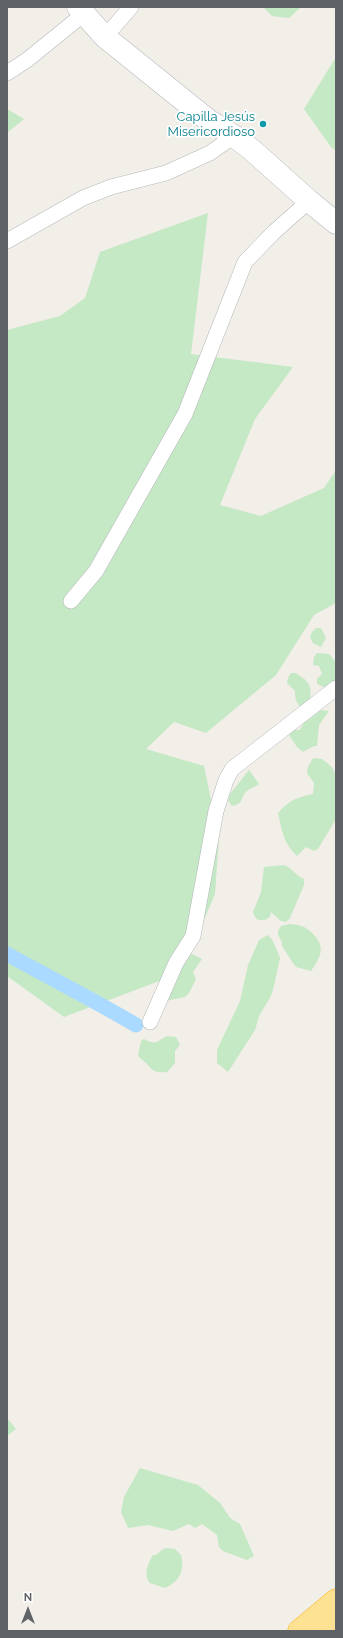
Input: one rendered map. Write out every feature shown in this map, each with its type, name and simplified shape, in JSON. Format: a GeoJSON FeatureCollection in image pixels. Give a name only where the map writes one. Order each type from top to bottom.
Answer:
{"type":"FeatureCollection","features":[{"type":"Feature","properties":{"kind":"highway"},"geometry":{"type":"LineString","coordinates":[[299,1631],[336,1600]]}},
{"type":"Feature","properties":{"kind":"highway"},"geometry":{"type":"LineString","coordinates":[[329,1631],[336,1625]]}},
{"type":"Feature","properties":{"kind":"main road"},"geometry":{"type":"LineString","coordinates":[[81,10],[105,37],[208,120],[234,136],[252,150],[336,223]]}},
{"type":"Feature","properties":{"kind":"street"},"geometry":{"type":"LineString","coordinates":[[105,37],[131,7]]}},
{"type":"Feature","properties":{"kind":"street"},"geometry":{"type":"LineString","coordinates":[[7,73],[27,60],[81,10]]}},
{"type":"Feature","properties":{"kind":"street"},"geometry":{"type":"LineString","coordinates":[[7,241],[83,198],[112,187],[166,173],[210,153],[234,136]]}},
{"type":"Feature","properties":{"kind":"street"},"geometry":{"type":"LineString","coordinates":[[71,601],[96,571],[185,414],[245,262],[274,232],[309,201]]}},
{"type":"Feature","properties":{"kind":"street"},"geometry":{"type":"LineString","coordinates":[[150,1022],[176,963],[193,936],[216,811],[226,780],[232,769],[336,688]]}},
{"type":"Feature","properties":{"kind":"green space"},"geometry":{"type":"Polygon","coordinates":[[[263,7],[301,7],[289,18],[272,16],[263,7]]]}},
{"type":"Feature","properties":{"kind":"green space"},"geometry":{"type":"Polygon","coordinates":[[[336,57],[336,151],[331,147],[304,109],[336,57]]]}},
{"type":"Feature","properties":{"kind":"green space"},"geometry":{"type":"Polygon","coordinates":[[[7,109],[24,119],[7,133],[7,109]]]}},
{"type":"Feature","properties":{"kind":"green space"},"geometry":{"type":"Polygon","coordinates":[[[208,213],[191,354],[293,367],[255,419],[220,505],[261,516],[324,488],[336,470],[336,603],[314,615],[276,675],[206,733],[174,722],[146,749],[204,766],[219,838],[215,894],[190,953],[202,959],[193,972],[196,979],[189,993],[185,997],[165,1001],[162,980],[64,1017],[7,976],[7,330],[60,316],[85,298],[100,252],[208,213]]]}},
{"type":"Feature","properties":{"kind":"green space"},"geometry":{"type":"Polygon","coordinates":[[[316,628],[321,628],[326,638],[321,647],[313,643],[310,637],[316,628]]]}},
{"type":"Feature","properties":{"kind":"green space"},"geometry":{"type":"Polygon","coordinates":[[[317,653],[329,654],[336,662],[336,688],[328,689],[317,684],[317,679],[322,674],[319,666],[313,665],[314,657],[317,653]]]}},
{"type":"Feature","properties":{"kind":"green space"},"geometry":{"type":"Polygon","coordinates":[[[291,673],[296,673],[304,679],[310,688],[310,702],[302,708],[296,701],[295,691],[287,683],[291,673]]]}},
{"type":"Feature","properties":{"kind":"green space"},"geometry":{"type":"Polygon","coordinates":[[[321,710],[329,711],[319,725],[317,746],[303,752],[297,747],[289,735],[292,730],[300,730],[303,724],[321,710]]]}},
{"type":"Feature","properties":{"kind":"green space"},"geometry":{"type":"Polygon","coordinates":[[[313,758],[322,759],[332,767],[336,775],[336,819],[318,849],[314,851],[306,847],[297,856],[286,841],[278,813],[294,800],[313,794],[314,783],[307,773],[308,767],[313,758]]]}},
{"type":"Feature","properties":{"kind":"green space"},"geometry":{"type":"Polygon","coordinates":[[[249,770],[259,784],[245,793],[239,804],[232,806],[228,800],[230,794],[249,770]]]}},
{"type":"Feature","properties":{"kind":"green space"},"geometry":{"type":"Polygon","coordinates":[[[284,865],[304,879],[304,885],[290,918],[286,922],[281,921],[271,912],[270,917],[265,920],[258,920],[253,912],[261,892],[264,867],[284,865]]]}},
{"type":"Feature","properties":{"kind":"green space"},"geometry":{"type":"Polygon","coordinates":[[[290,924],[300,925],[308,929],[320,943],[321,952],[311,971],[296,967],[282,946],[278,931],[281,926],[290,924]]]}},
{"type":"Feature","properties":{"kind":"green space"},"geometry":{"type":"Polygon","coordinates":[[[268,935],[273,941],[280,958],[274,986],[271,996],[259,1016],[255,1030],[228,1072],[217,1063],[217,1050],[240,1001],[248,965],[259,940],[268,935]]]}},
{"type":"Feature","properties":{"kind":"green space"},"geometry":{"type":"Polygon","coordinates":[[[167,1036],[176,1037],[180,1045],[175,1051],[175,1063],[167,1072],[156,1072],[152,1070],[138,1055],[141,1041],[144,1039],[151,1042],[156,1042],[167,1036]]]}},
{"type":"Feature","properties":{"kind":"green space"},"geometry":{"type":"Polygon","coordinates":[[[7,1418],[16,1429],[7,1436],[7,1418]]]}},
{"type":"Feature","properties":{"kind":"green space"},"geometry":{"type":"Polygon","coordinates":[[[140,1468],[198,1485],[220,1503],[230,1518],[240,1524],[254,1556],[247,1560],[223,1551],[219,1547],[217,1535],[202,1524],[195,1528],[189,1524],[173,1531],[148,1525],[128,1528],[121,1512],[124,1497],[140,1468]]]}},
{"type":"Feature","properties":{"kind":"green space"},"geometry":{"type":"Polygon","coordinates":[[[163,1549],[175,1549],[181,1555],[182,1566],[180,1575],[174,1583],[165,1588],[150,1583],[147,1573],[149,1562],[153,1555],[156,1555],[163,1549]]]}},
{"type":"Feature","properties":{"kind":"waterway"},"geometry":{"type":"LineString","coordinates":[[7,954],[136,1025]]}},
{"type":"Feature","properties":{"kind":"place","name":"Capilla Jesús Misericordioso"},"geometry":{"type":"Point","coordinates":[263,124]}}]}
